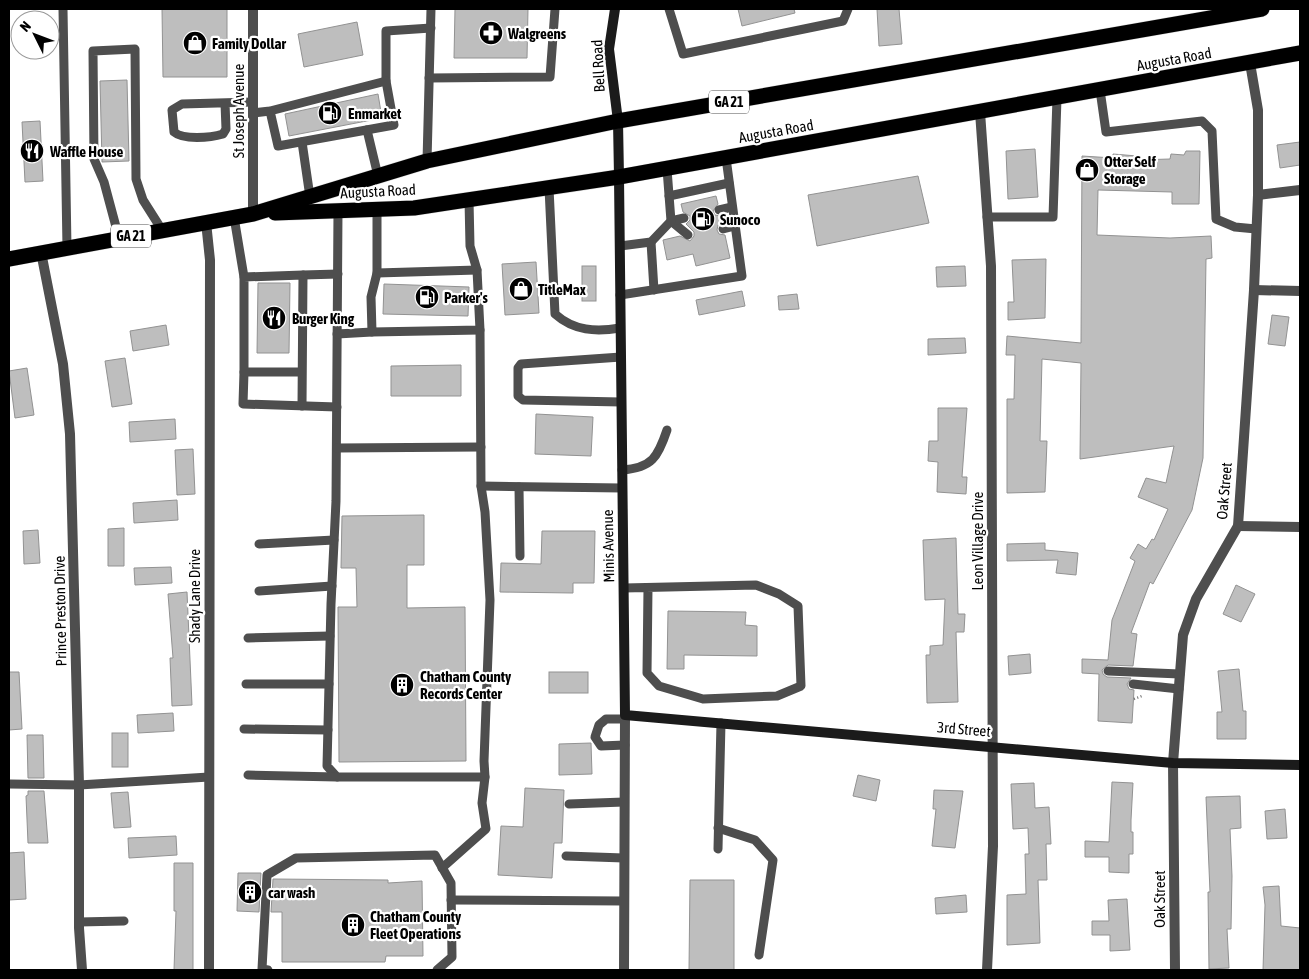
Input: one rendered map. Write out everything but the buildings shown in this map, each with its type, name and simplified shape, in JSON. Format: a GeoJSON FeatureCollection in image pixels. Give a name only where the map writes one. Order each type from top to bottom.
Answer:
{"type":"FeatureCollection","features":[{"type":"Feature","properties":{"kind":"highway"},"geometry":{"type":"LineString","coordinates":[[1210,18],[1245,9]]}},
{"type":"Feature","properties":{"kind":"highway"},"geometry":{"type":"LineString","coordinates":[[1210,18],[1262,9]]}},
{"type":"Feature","properties":{"kind":"highway","name":"Augusta Road"},"geometry":{"type":"LineString","coordinates":[[253,214],[427,161],[618,121],[1210,18]]}},
{"type":"Feature","properties":{"kind":"highway","name":"Augusta Road"},"geometry":{"type":"LineString","coordinates":[[9,259],[253,214],[414,208],[619,177],[1300,53]]}},
{"type":"Feature","properties":{"kind":"street","name":"St Joseph Avenue"},"geometry":{"type":"LineString","coordinates":[[253,9],[253,214]]}},
{"type":"Feature","properties":{"kind":"street","name":"Bell Road"},"geometry":{"type":"LineString","coordinates":[[615,9],[609,49],[618,121]]}},
{"type":"Feature","properties":{"kind":"street","name":"Oak Street"},"geometry":{"type":"LineString","coordinates":[[1174,970],[1173,763],[1183,635],[1196,599],[1238,526],[1254,290],[1258,195],[1258,110],[1250,63]]}},
{"type":"Feature","properties":{"kind":"street","name":"Leon Village Drive"},"geometry":{"type":"LineString","coordinates":[[980,112],[991,266],[993,846],[987,970]]}},
{"type":"Feature","properties":{"kind":"street","name":"Minis Avenue"},"geometry":{"type":"LineString","coordinates":[[618,121],[625,717],[624,970]]}},
{"type":"Feature","properties":{"kind":"street"},"geometry":{"type":"LineString","coordinates":[[1258,195],[1300,190]]}},
{"type":"Feature","properties":{"kind":"street","name":"Shady Lane Drive"},"geometry":{"type":"LineString","coordinates":[[206,222],[210,260],[209,970]]}},
{"type":"Feature","properties":{"kind":"street","name":"Prince Preston Drive"},"geometry":{"type":"LineString","coordinates":[[41,252],[63,364],[70,434],[79,785],[79,922],[82,970]]}},
{"type":"Feature","properties":{"kind":"street"},"geometry":{"type":"LineString","coordinates":[[1254,290],[1300,291]]}},
{"type":"Feature","properties":{"kind":"street"},"geometry":{"type":"LineString","coordinates":[[1238,526],[1300,528]]}},
{"type":"Feature","properties":{"kind":"street","name":"3rd Street"},"geometry":{"type":"LineString","coordinates":[[625,717],[721,723],[1173,763],[1300,765]]}},
{"type":"Feature","properties":{"kind":"lane"},"geometry":{"type":"LineString","coordinates":[[63,9],[67,248]]}},
{"type":"Feature","properties":{"kind":"lane"},"geometry":{"type":"LineString","coordinates":[[427,161],[431,9]]}},
{"type":"Feature","properties":{"kind":"lane"},"geometry":{"type":"LineString","coordinates":[[429,78],[550,76],[555,9]]}},
{"type":"Feature","properties":{"kind":"lane"},"geometry":{"type":"LineString","coordinates":[[668,9],[683,54],[843,21],[848,9]]}},
{"type":"Feature","properties":{"kind":"lane"},"geometry":{"type":"LineString","coordinates":[[270,112],[278,146],[394,125],[386,81],[386,31],[430,28]]}},
{"type":"Feature","properties":{"kind":"lane"},"geometry":{"type":"LineString","coordinates":[[119,238],[104,182],[94,159],[94,51],[135,49],[136,179],[143,200],[162,230]]}},
{"type":"Feature","properties":{"kind":"lane"},"geometry":{"type":"LineString","coordinates":[[253,113],[270,112],[386,81]]}},
{"type":"Feature","properties":{"kind":"lane"},"geometry":{"type":"LineString","coordinates":[[1100,90],[1106,132],[1202,121],[1212,131],[1216,219],[1235,227],[1256,229]]}},
{"type":"Feature","properties":{"kind":"lane"},"geometry":{"type":"LineString","coordinates":[[987,216],[1053,217],[1058,98]]}},
{"type":"Feature","properties":{"kind":"lane"},"geometry":{"type":"LineString","coordinates":[[225,103],[226,129],[223,134],[178,136],[171,126],[172,110],[182,104],[253,102]]}},
{"type":"Feature","properties":{"kind":"lane"},"geometry":{"type":"LineString","coordinates":[[367,130],[378,176]]}},
{"type":"Feature","properties":{"kind":"lane"},"geometry":{"type":"LineString","coordinates":[[302,142],[310,197]]}},
{"type":"Feature","properties":{"kind":"lane"},"geometry":{"type":"LineString","coordinates":[[620,295],[742,276],[726,158]]}},
{"type":"Feature","properties":{"kind":"lane"},"geometry":{"type":"LineString","coordinates":[[667,169],[671,220],[688,235]]}},
{"type":"Feature","properties":{"kind":"lane"},"geometry":{"type":"LineString","coordinates":[[669,196],[729,183]]}},
{"type":"Feature","properties":{"kind":"lane"},"geometry":{"type":"LineString","coordinates":[[548,188],[555,314],[567,324],[602,331],[620,328]]}},
{"type":"Feature","properties":{"kind":"lane"},"geometry":{"type":"LineString","coordinates":[[442,868],[486,829],[482,804],[485,777],[490,600],[485,512],[481,486],[478,270],[470,246],[469,200]]}},
{"type":"Feature","properties":{"kind":"lane"},"geometry":{"type":"LineString","coordinates":[[719,210],[732,207]]}},
{"type":"Feature","properties":{"kind":"lane"},"geometry":{"type":"LineString","coordinates":[[372,332],[371,297],[378,273],[377,209]]}},
{"type":"Feature","properties":{"kind":"lane"},"geometry":{"type":"LineString","coordinates":[[337,777],[327,766],[337,448],[338,211]]}},
{"type":"Feature","properties":{"kind":"lane"},"geometry":{"type":"LineString","coordinates":[[234,217],[244,277],[243,404],[337,407]]}},
{"type":"Feature","properties":{"kind":"lane"},"geometry":{"type":"LineString","coordinates":[[620,246],[651,242],[671,220],[684,218]]}},
{"type":"Feature","properties":{"kind":"lane"},"geometry":{"type":"LineString","coordinates":[[723,229],[735,226]]}},
{"type":"Feature","properties":{"kind":"lane"},"geometry":{"type":"LineString","coordinates":[[651,242],[654,290]]}},
{"type":"Feature","properties":{"kind":"lane"},"geometry":{"type":"LineString","coordinates":[[378,273],[478,270]]}},
{"type":"Feature","properties":{"kind":"lane"},"geometry":{"type":"LineString","coordinates":[[244,277],[338,274]]}},
{"type":"Feature","properties":{"kind":"lane"},"geometry":{"type":"LineString","coordinates":[[302,406],[303,275]]}},
{"type":"Feature","properties":{"kind":"lane"},"geometry":{"type":"LineString","coordinates":[[338,334],[480,330]]}},
{"type":"Feature","properties":{"kind":"lane"},"geometry":{"type":"LineString","coordinates":[[621,357],[521,364],[518,368],[518,396],[523,400],[621,402]]}},
{"type":"Feature","properties":{"kind":"lane"},"geometry":{"type":"LineString","coordinates":[[244,372],[302,372]]}},
{"type":"Feature","properties":{"kind":"lane"},"geometry":{"type":"LineString","coordinates":[[622,470],[641,468],[652,460],[660,450],[667,430]]}},
{"type":"Feature","properties":{"kind":"lane"},"geometry":{"type":"LineString","coordinates":[[337,448],[481,447]]}},
{"type":"Feature","properties":{"kind":"lane"},"geometry":{"type":"LineString","coordinates":[[481,486],[622,488]]}},
{"type":"Feature","properties":{"kind":"lane"},"geometry":{"type":"LineString","coordinates":[[518,487],[520,556]]}},
{"type":"Feature","properties":{"kind":"lane"},"geometry":{"type":"LineString","coordinates":[[259,544],[334,540]]}},
{"type":"Feature","properties":{"kind":"lane"},"geometry":{"type":"LineString","coordinates":[[624,588],[756,585],[779,594],[798,606],[801,686],[777,696],[703,699],[659,686],[647,673],[648,588]]}},
{"type":"Feature","properties":{"kind":"lane"},"geometry":{"type":"LineString","coordinates":[[259,591],[332,586]]}},
{"type":"Feature","properties":{"kind":"lane"},"geometry":{"type":"LineString","coordinates":[[248,638],[330,636]]}},
{"type":"Feature","properties":{"kind":"lane"},"geometry":{"type":"LineString","coordinates":[[1108,671],[1180,674]]}},
{"type":"Feature","properties":{"kind":"lane"},"geometry":{"type":"LineString","coordinates":[[246,684],[329,684]]}},
{"type":"Feature","properties":{"kind":"lane"},"geometry":{"type":"LineString","coordinates":[[1134,684],[1179,689]]}},
{"type":"Feature","properties":{"kind":"lane"},"geometry":{"type":"LineString","coordinates":[[625,717],[606,719],[598,725],[595,737],[601,746],[625,744]]}},
{"type":"Feature","properties":{"kind":"lane"},"geometry":{"type":"LineString","coordinates":[[718,849],[721,723]]}},
{"type":"Feature","properties":{"kind":"lane"},"geometry":{"type":"LineString","coordinates":[[244,729],[328,730]]}},
{"type":"Feature","properties":{"kind":"lane"},"geometry":{"type":"LineString","coordinates":[[248,775],[485,777]]}},
{"type":"Feature","properties":{"kind":"lane"},"geometry":{"type":"LineString","coordinates":[[9,784],[79,785],[209,777]]}},
{"type":"Feature","properties":{"kind":"lane"},"geometry":{"type":"LineString","coordinates":[[569,804],[624,802]]}},
{"type":"Feature","properties":{"kind":"lane"},"geometry":{"type":"LineString","coordinates":[[718,828],[755,840],[772,860],[760,956]]}},
{"type":"Feature","properties":{"kind":"lane"},"geometry":{"type":"LineString","coordinates":[[268,970],[262,970],[268,875],[296,858],[435,855],[450,883],[452,957],[437,970]]}},
{"type":"Feature","properties":{"kind":"lane"},"geometry":{"type":"LineString","coordinates":[[566,856],[624,858]]}},
{"type":"Feature","properties":{"kind":"lane"},"geometry":{"type":"LineString","coordinates":[[451,900],[623,900]]}},
{"type":"Feature","properties":{"kind":"lane"},"geometry":{"type":"LineString","coordinates":[[79,922],[124,921]]}},
{"type":"Feature","properties":{"kind":"place","name":"Walgreens"},"geometry":{"type":"Point","coordinates":[491,33]}},
{"type":"Feature","properties":{"kind":"place","name":"Family Dollar"},"geometry":{"type":"Point","coordinates":[195,43]}},
{"type":"Feature","properties":{"kind":"place","name":"Enmarket"},"geometry":{"type":"Point","coordinates":[330,113]}},
{"type":"Feature","properties":{"kind":"place","name":"Waffle House"},"geometry":{"type":"Point","coordinates":[32,151]}},
{"type":"Feature","properties":{"kind":"place","name":"Otter Self Storage"},"geometry":{"type":"Point","coordinates":[1087,170]}},
{"type":"Feature","properties":{"kind":"place","name":"Sunoco"},"geometry":{"type":"Point","coordinates":[703,219]}},
{"type":"Feature","properties":{"kind":"place","name":"TitleMax"},"geometry":{"type":"Point","coordinates":[521,289]}},
{"type":"Feature","properties":{"kind":"place","name":"Parker's"},"geometry":{"type":"Point","coordinates":[427,297]}},
{"type":"Feature","properties":{"kind":"place","name":"Burger King"},"geometry":{"type":"Point","coordinates":[274,318]}},
{"type":"Feature","properties":{"kind":"place","name":"Chatham County Records Center"},"geometry":{"type":"Point","coordinates":[402,685]}},
{"type":"Feature","properties":{"kind":"place","name":"car wash"},"geometry":{"type":"Point","coordinates":[250,892]}},
{"type":"Feature","properties":{"kind":"place","name":"Chatham County Fleet Operations"},"geometry":{"type":"Point","coordinates":[353,925]}}]}
